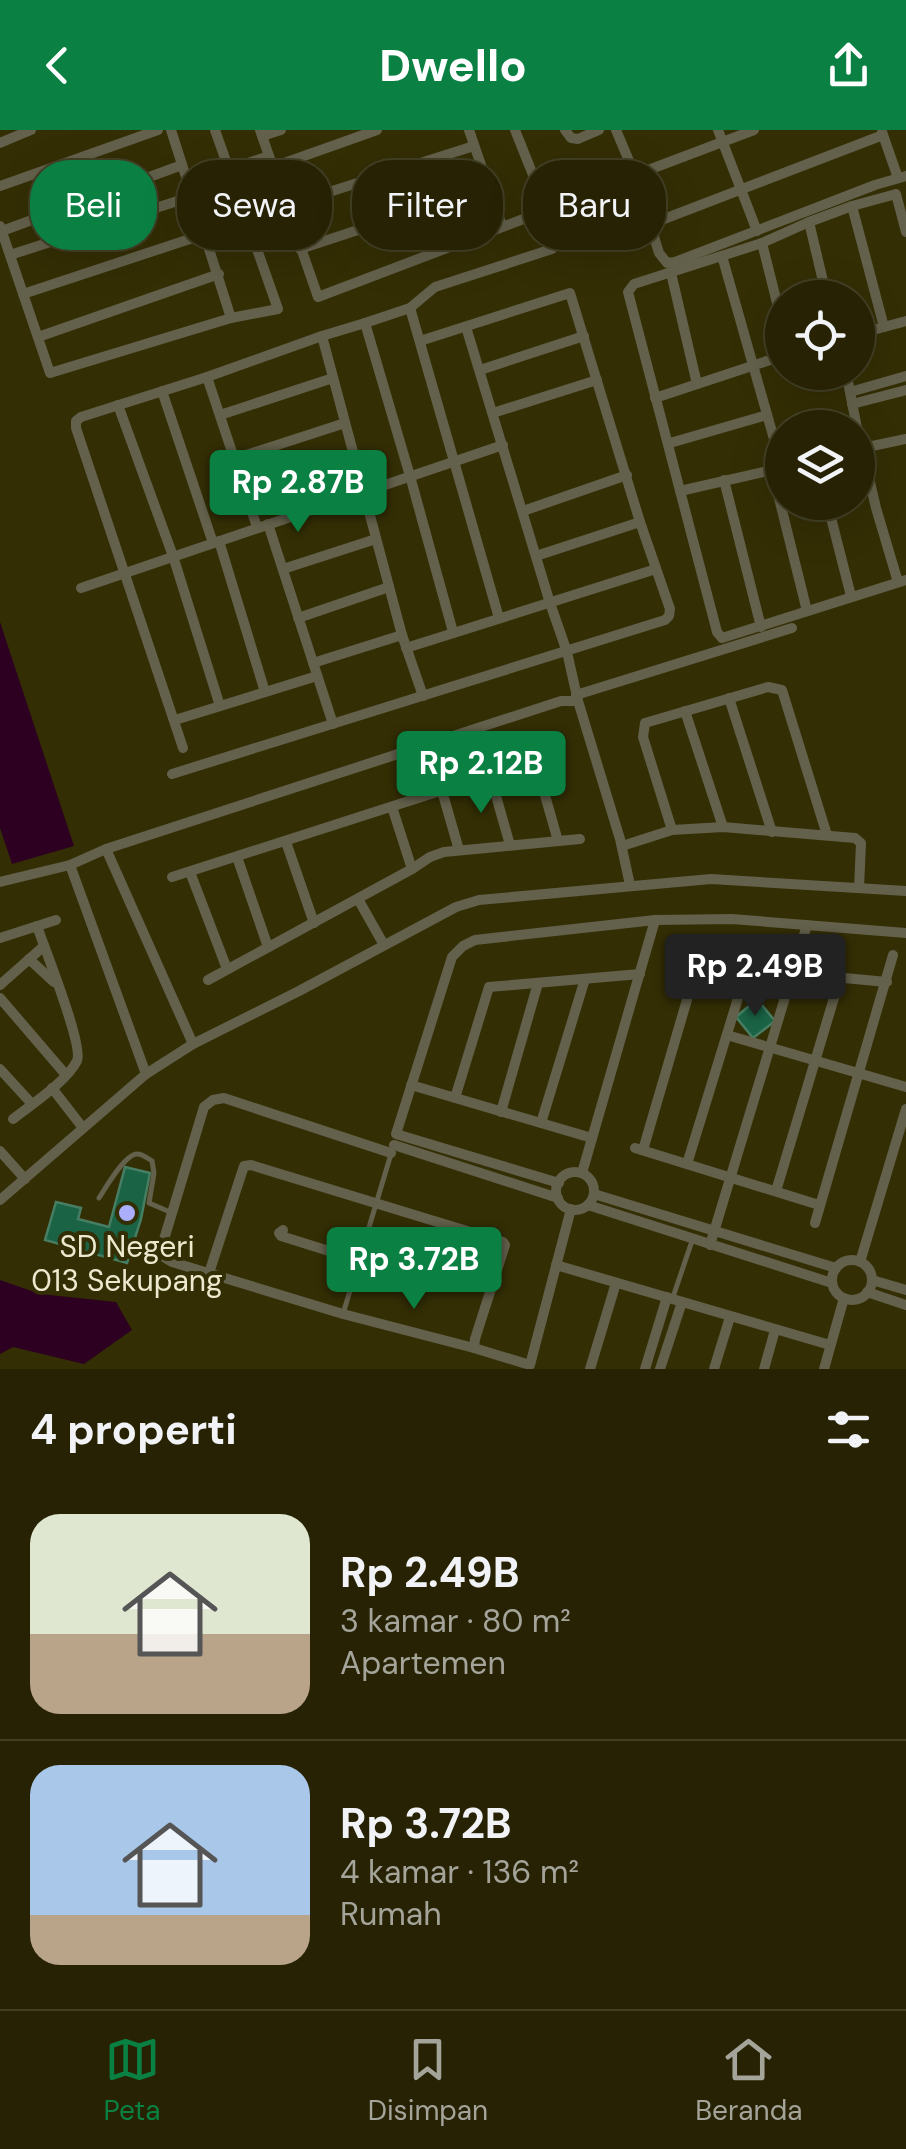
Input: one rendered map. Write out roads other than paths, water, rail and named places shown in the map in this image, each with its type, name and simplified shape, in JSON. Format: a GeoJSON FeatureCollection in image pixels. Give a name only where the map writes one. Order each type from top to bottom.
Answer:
{"type":"FeatureCollection","features":[{"type":"Feature","properties":{"kind":"street"},"geometry":{"type":"LineString","coordinates":[[0,143],[31,130]]}},
{"type":"Feature","properties":{"kind":"street"},"geometry":{"type":"LineString","coordinates":[[0,186],[158,130]]}},
{"type":"Feature","properties":{"kind":"street"},"geometry":{"type":"LineString","coordinates":[[170,130],[180,160]]}},
{"type":"Feature","properties":{"kind":"street"},"geometry":{"type":"LineString","coordinates":[[215,130],[226,160]]}},
{"type":"Feature","properties":{"kind":"street"},"geometry":{"type":"LineString","coordinates":[[270,160],[260,133],[281,130]]}},
{"type":"Feature","properties":{"kind":"street"},"geometry":{"type":"LineString","coordinates":[[278,160],[377,130]]}},
{"type":"Feature","properties":{"kind":"street"},"geometry":{"type":"LineString","coordinates":[[469,130],[479,160]]}},
{"type":"Feature","properties":{"kind":"street"},"geometry":{"type":"LineString","coordinates":[[503,226],[547,210],[514,130]]}},
{"type":"Feature","properties":{"kind":"street"},"geometry":{"type":"LineString","coordinates":[[565,130],[578,139],[599,130]]}},
{"type":"Feature","properties":{"kind":"street"},"geometry":{"type":"LineString","coordinates":[[616,130],[629,160]]}},
{"type":"Feature","properties":{"kind":"street"},"geometry":{"type":"LineString","coordinates":[[666,161],[720,136],[754,130]]}},
{"type":"Feature","properties":{"kind":"street"},"geometry":{"type":"LineString","coordinates":[[658,250],[667,262],[676,262],[902,177],[882,132],[666,218]]}},
{"type":"Feature","properties":{"kind":"street"},"geometry":{"type":"LineString","coordinates":[[720,136],[757,231]]}},
{"type":"Feature","properties":{"kind":"street"},"geometry":{"type":"LineString","coordinates":[[332,191],[474,146]]}},
{"type":"Feature","properties":{"kind":"street"},"geometry":{"type":"LineString","coordinates":[[177,168],[1,228],[50,373],[232,318],[278,309],[257,250]]}},
{"type":"Feature","properties":{"kind":"street"},"geometry":{"type":"LineString","coordinates":[[875,498],[902,581],[722,638],[628,292],[634,284],[896,194],[906,232]]}},
{"type":"Feature","properties":{"kind":"street"},"geometry":{"type":"LineString","coordinates":[[10,256],[177,201]]}},
{"type":"Feature","properties":{"kind":"street"},"geometry":{"type":"LineString","coordinates":[[852,206],[884,327]]}},
{"type":"Feature","properties":{"kind":"street"},"geometry":{"type":"LineString","coordinates":[[809,222],[823,280]]}},
{"type":"Feature","properties":{"kind":"street"},"geometry":{"type":"LineString","coordinates":[[23,294],[177,243]]}},
{"type":"Feature","properties":{"kind":"street"},"geometry":{"type":"LineString","coordinates":[[762,243],[771,280]]}},
{"type":"Feature","properties":{"kind":"street"},"geometry":{"type":"LineString","coordinates":[[211,250],[232,318]]}},
{"type":"Feature","properties":{"kind":"street"},"geometry":{"type":"LineString","coordinates":[[300,250],[318,297],[440,250]]}},
{"type":"Feature","properties":{"kind":"street"},"geometry":{"type":"LineString","coordinates":[[183,748],[76,420],[410,308],[435,287],[546,250]]}},
{"type":"Feature","properties":{"kind":"street"},"geometry":{"type":"LineString","coordinates":[[722,256],[766,410]]}},
{"type":"Feature","properties":{"kind":"street"},"geometry":{"type":"LineString","coordinates":[[671,273],[697,384]]}},
{"type":"Feature","properties":{"kind":"street"},"geometry":{"type":"LineString","coordinates":[[38,336],[219,274]]}},
{"type":"Feature","properties":{"kind":"street"},"geometry":{"type":"LineString","coordinates":[[172,774],[567,652],[669,616],[670,609],[570,293],[420,341]]}},
{"type":"Feature","properties":{"kind":"street"},"geometry":{"type":"LineString","coordinates":[[410,308],[498,618]]}},
{"type":"Feature","properties":{"kind":"street"},"geometry":{"type":"LineString","coordinates":[[875,329],[906,321]]}},
{"type":"Feature","properties":{"kind":"street"},"geometry":{"type":"LineString","coordinates":[[365,322],[453,632]]}},
{"type":"Feature","properties":{"kind":"street"},"geometry":{"type":"LineString","coordinates":[[466,327],[567,652],[630,885]]}},
{"type":"Feature","properties":{"kind":"street"},"geometry":{"type":"LineString","coordinates":[[322,336],[388,587],[423,696]]}},
{"type":"Feature","properties":{"kind":"street"},"geometry":{"type":"LineString","coordinates":[[480,370],[584,336]]}},
{"type":"Feature","properties":{"kind":"street"},"geometry":{"type":"LineString","coordinates":[[656,398],[765,363]]}},
{"type":"Feature","properties":{"kind":"street"},"geometry":{"type":"LineString","coordinates":[[851,398],[906,376]]}},
{"type":"Feature","properties":{"kind":"street"},"geometry":{"type":"LineString","coordinates":[[207,377],[234,459],[283,569],[333,724]]}},
{"type":"Feature","properties":{"kind":"street"},"geometry":{"type":"LineString","coordinates":[[220,415],[333,378]]}},
{"type":"Feature","properties":{"kind":"street"},"geometry":{"type":"LineString","coordinates":[[493,413],[597,380]]}},
{"type":"Feature","properties":{"kind":"street"},"geometry":{"type":"LineString","coordinates":[[162,390],[266,692]]}},
{"type":"Feature","properties":{"kind":"street"},"geometry":{"type":"LineString","coordinates":[[849,390],[853,410]]}},
{"type":"Feature","properties":{"kind":"street"},"geometry":{"type":"LineString","coordinates":[[851,398],[906,390]]}},
{"type":"Feature","properties":{"kind":"street"},"geometry":{"type":"LineString","coordinates":[[118,405],[174,556],[220,706]]}},
{"type":"Feature","properties":{"kind":"street"},"geometry":{"type":"LineString","coordinates":[[670,443],[765,416]]}},
{"type":"Feature","properties":{"kind":"street"},"geometry":{"type":"LineString","coordinates":[[234,459],[345,423]]}},
{"type":"Feature","properties":{"kind":"street"},"geometry":{"type":"LineString","coordinates":[[875,445],[906,438]]}},
{"type":"Feature","properties":{"kind":"street"},"geometry":{"type":"LineString","coordinates":[[81,588],[503,445]]}},
{"type":"Feature","properties":{"kind":"street"},"geometry":{"type":"LineString","coordinates":[[680,490],[765,471]]}},
{"type":"Feature","properties":{"kind":"street"},"geometry":{"type":"LineString","coordinates":[[522,511],[627,476]]}},
{"type":"Feature","properties":{"kind":"street"},"geometry":{"type":"LineString","coordinates":[[724,480],[761,627]]}},
{"type":"Feature","properties":{"kind":"street"},"geometry":{"type":"LineString","coordinates":[[789,520],[807,611]]}},
{"type":"Feature","properties":{"kind":"street"},"geometry":{"type":"LineString","coordinates":[[832,520],[851,596]]}},
{"type":"Feature","properties":{"kind":"street"},"geometry":{"type":"LineString","coordinates":[[536,556],[640,522]]}},
{"type":"Feature","properties":{"kind":"street"},"geometry":{"type":"LineString","coordinates":[[283,569],[376,540]]}},
{"type":"Feature","properties":{"kind":"street"},"geometry":{"type":"LineString","coordinates":[[406,648],[656,568]]}},
{"type":"Feature","properties":{"kind":"street"},"geometry":{"type":"LineString","coordinates":[[298,618],[388,587]]}},
{"type":"Feature","properties":{"kind":"street"},"geometry":{"type":"LineString","coordinates":[[0,882],[70,865],[106,849],[792,628]]}},
{"type":"Feature","properties":{"kind":"street"},"geometry":{"type":"LineString","coordinates":[[312,663],[402,634]]}},
{"type":"Feature","properties":{"kind":"street"},"geometry":{"type":"LineString","coordinates":[[175,720],[317,676]]}},
{"type":"Feature","properties":{"kind":"street"},"geometry":{"type":"LineString","coordinates":[[672,830],[643,729],[645,723],[768,687],[782,690],[827,835]]}},
{"type":"Feature","properties":{"kind":"street"},"geometry":{"type":"LineString","coordinates":[[730,698],[772,832]]}},
{"type":"Feature","properties":{"kind":"street"},"geometry":{"type":"LineString","coordinates":[[685,711],[723,828]]}},
{"type":"Feature","properties":{"kind":"street"},"geometry":{"type":"LineString","coordinates":[[172,877],[555,754]]}},
{"type":"Feature","properties":{"kind":"street"},"geometry":{"type":"LineString","coordinates":[[535,760],[558,841]]}},
{"type":"Feature","properties":{"kind":"street"},"geometry":{"type":"LineString","coordinates":[[490,775],[510,845]]}},
{"type":"Feature","properties":{"kind":"street"},"geometry":{"type":"LineString","coordinates":[[442,790],[459,850]]}},
{"type":"Feature","properties":{"kind":"street"},"geometry":{"type":"LineString","coordinates":[[392,807],[412,869]]}},
{"type":"Feature","properties":{"kind":"street"},"geometry":{"type":"LineString","coordinates":[[622,846],[672,830],[723,828],[855,838],[861,843],[860,888]]}},
{"type":"Feature","properties":{"kind":"street"},"geometry":{"type":"LineString","coordinates":[[208,980],[430,857],[459,850],[580,839]]}},
{"type":"Feature","properties":{"kind":"street"},"geometry":{"type":"LineString","coordinates":[[286,842],[314,923]]}},
{"type":"Feature","properties":{"kind":"street"},"geometry":{"type":"LineString","coordinates":[[106,849],[194,1044]]}},
{"type":"Feature","properties":{"kind":"street"},"geometry":{"type":"LineString","coordinates":[[237,857],[268,947]]}},
{"type":"Feature","properties":{"kind":"street"},"geometry":{"type":"LineString","coordinates":[[70,865],[146,1074]]}},
{"type":"Feature","properties":{"kind":"street"},"geometry":{"type":"LineString","coordinates":[[190,872],[227,970]]}},
{"type":"Feature","properties":{"kind":"street"},"geometry":{"type":"LineString","coordinates":[[0,1200],[146,1074],[194,1044],[456,907],[478,900],[711,879],[906,891]]}},
{"type":"Feature","properties":{"kind":"street"},"geometry":{"type":"LineString","coordinates":[[358,899],[384,945]]}},
{"type":"Feature","properties":{"kind":"street"},"geometry":{"type":"LineString","coordinates":[[0,938],[56,920]]}},
{"type":"Feature","properties":{"kind":"street"},"geometry":{"type":"LineString","coordinates":[[582,1173],[655,920]]}},
{"type":"Feature","properties":{"kind":"street"},"geometry":{"type":"LineString","coordinates":[[394,1144],[452,957],[475,940],[655,920],[732,920],[906,933]]}},
{"type":"Feature","properties":{"kind":"street"},"geometry":{"type":"LineString","coordinates":[[710,1245],[807,925]]}},
{"type":"Feature","properties":{"kind":"street"},"geometry":{"type":"LineString","coordinates":[[13,1119],[77,1062],[78,1046],[37,926]]}},
{"type":"Feature","properties":{"kind":"street"},"geometry":{"type":"LineString","coordinates":[[0,985],[44,946]]}},
{"type":"Feature","properties":{"kind":"street"},"geometry":{"type":"LineString","coordinates":[[814,1223],[893,954]]}},
{"type":"Feature","properties":{"kind":"street"},"geometry":{"type":"LineString","coordinates":[[30,959],[58,985]]}},
{"type":"Feature","properties":{"kind":"street"},"geometry":{"type":"LineString","coordinates":[[820,1205],[639,1149],[696,969],[746,969],[887,982]]}},
{"type":"Feature","properties":{"kind":"street"},"geometry":{"type":"LineString","coordinates":[[686,1164],[746,969]]}},
{"type":"Feature","properties":{"kind":"street"},"geometry":{"type":"LineString","coordinates":[[455,1098],[488,987],[640,974]]}},
{"type":"Feature","properties":{"kind":"street"},"geometry":{"type":"LineString","coordinates":[[541,1123],[586,978]]}},
{"type":"Feature","properties":{"kind":"street"},"geometry":{"type":"LineString","coordinates":[[776,1191],[840,978]]}},
{"type":"Feature","properties":{"kind":"street"},"geometry":{"type":"LineString","coordinates":[[501,1112],[538,983]]}},
{"type":"Feature","properties":{"kind":"street"},"geometry":{"type":"LineString","coordinates":[[0,998],[66,1075]]}},
{"type":"Feature","properties":{"kind":"street"},"geometry":{"type":"LineString","coordinates":[[727,1035],[906,1086]]}},
{"type":"Feature","properties":{"kind":"street"},"geometry":{"type":"LineString","coordinates":[[0,1069],[32,1104]]}},
{"type":"Feature","properties":{"kind":"street"},"geometry":{"type":"LineString","coordinates":[[411,1085],[592,1138]]}},
{"type":"Feature","properties":{"kind":"street"},"geometry":{"type":"LineString","coordinates":[[52,1088],[83,1128]]}},
{"type":"Feature","properties":{"kind":"street"},"geometry":{"type":"LineString","coordinates":[[544,1369],[172,1262],[162,1256],[162,1246],[204,1108],[212,1100],[224,1098],[558,1183]]}},
{"type":"Feature","properties":{"kind":"street"},"geometry":{"type":"LineString","coordinates":[[860,1262],[906,1109]]}},
{"type":"Feature","properties":{"kind":"street"},"geometry":{"type":"LineString","coordinates":[[394,1144],[558,1198],[571,1210],[588,1205],[594,1194],[592,1181],[582,1173],[569,1173],[558,1183],[558,1198]]}},
{"type":"Feature","properties":{"kind":"street"},"geometry":{"type":"LineString","coordinates":[[0,1151],[24,1179]]}},
{"type":"Feature","properties":{"kind":"street"},"geometry":{"type":"LineString","coordinates":[[209,1273],[246,1164],[503,1242],[474,1348]]}},
{"type":"Feature","properties":{"kind":"street"},"geometry":{"type":"LineString","coordinates":[[594,1194],[836,1268]]}},
{"type":"Feature","properties":{"kind":"street"},"geometry":{"type":"LineString","coordinates":[[588,1205],[832,1283]]}},
{"type":"Feature","properties":{"kind":"street"},"geometry":{"type":"LineString","coordinates":[[530,1365],[571,1210]]}},
{"type":"Feature","properties":{"kind":"street"},"geometry":{"type":"LineString","coordinates":[[360,1256],[279,1233],[283,1230],[360,1256],[441,1286],[445,1283],[444,1278],[360,1256]]}},
{"type":"Feature","properties":{"kind":"street"},"geometry":{"type":"LineString","coordinates":[[850,1260],[868,1268],[872,1280],[867,1292],[856,1299],[844,1298],[832,1283],[836,1268],[850,1260]]}},
{"type":"Feature","properties":{"kind":"street"},"geometry":{"type":"LineString","coordinates":[[556,1265],[830,1345]]}},
{"type":"Feature","properties":{"kind":"street"},"geometry":{"type":"LineString","coordinates":[[872,1280],[906,1290]]}},
{"type":"Feature","properties":{"kind":"street"},"geometry":{"type":"LineString","coordinates":[[590,1369],[616,1283]]}},
{"type":"Feature","properties":{"kind":"street"},"geometry":{"type":"LineString","coordinates":[[867,1292],[906,1305]]}},
{"type":"Feature","properties":{"kind":"street"},"geometry":{"type":"LineString","coordinates":[[824,1369],[844,1298]]}},
{"type":"Feature","properties":{"kind":"street"},"geometry":{"type":"LineString","coordinates":[[645,1369],[674,1300]]}},
{"type":"Feature","properties":{"kind":"street"},"geometry":{"type":"LineString","coordinates":[[660,1369],[674,1300]]}},
{"type":"Feature","properties":{"kind":"street"},"geometry":{"type":"LineString","coordinates":[[714,1369],[730,1317]]}},
{"type":"Feature","properties":{"kind":"street"},"geometry":{"type":"LineString","coordinates":[[764,1369],[776,1330]]}},
{"type":"Feature","properties":{"kind":"lane"},"geometry":{"type":"LineString","coordinates":[[342,1314],[394,1144]]}},
{"type":"Feature","properties":{"kind":"lane"},"geometry":{"type":"LineString","coordinates":[[99,1198],[128,1156],[143,1155],[152,1161],[154,1173],[149,1203],[172,1212]]}},
{"type":"Feature","properties":{"kind":"lane"},"geometry":{"type":"LineString","coordinates":[[674,1300],[692,1239]]}},
{"type":"Feature","properties":{"kind":"place","name":"SD Negeri 013 Sekupang"},"geometry":{"type":"Point","coordinates":[127,1213]}}]}
